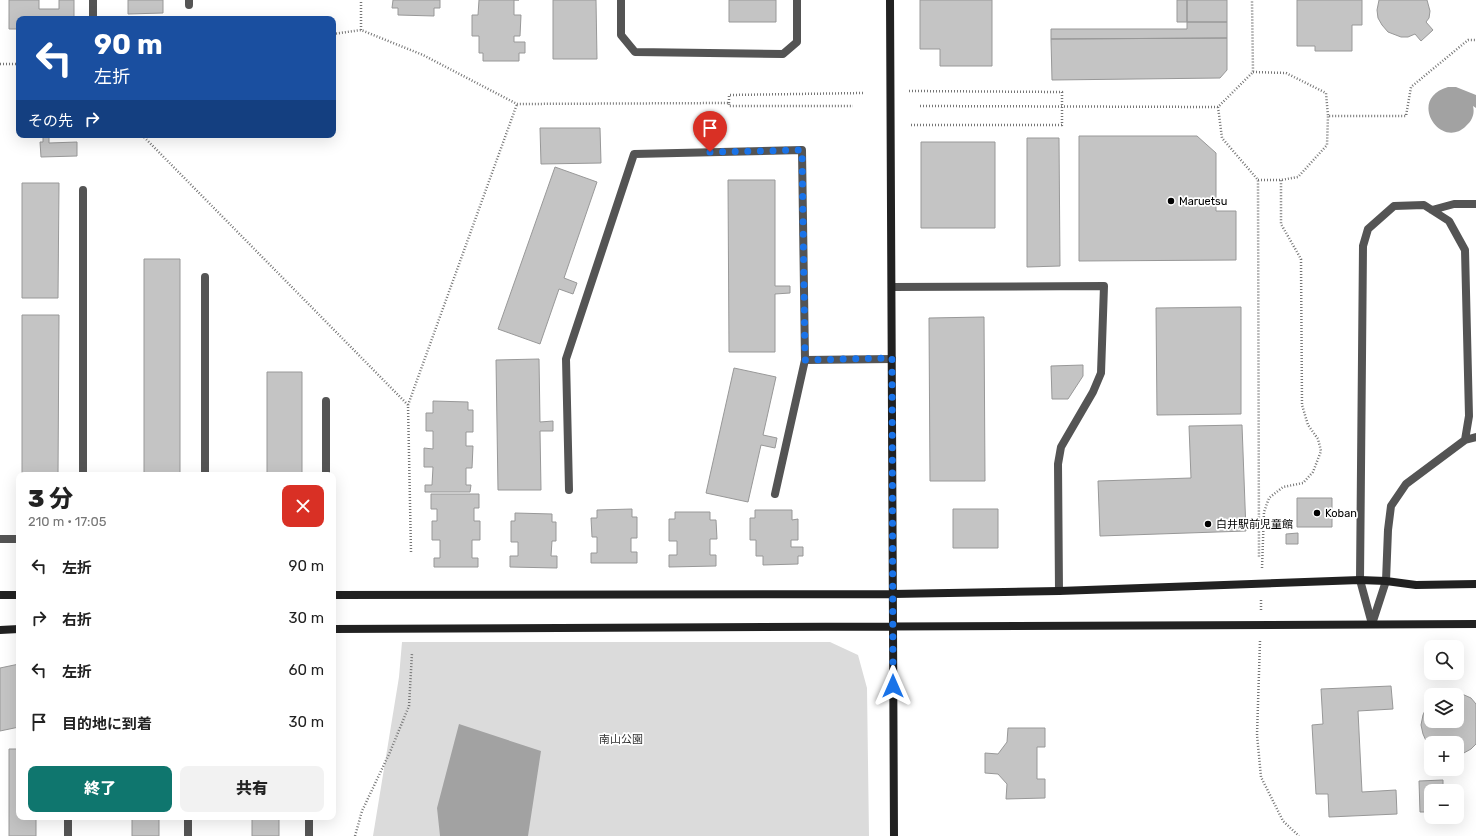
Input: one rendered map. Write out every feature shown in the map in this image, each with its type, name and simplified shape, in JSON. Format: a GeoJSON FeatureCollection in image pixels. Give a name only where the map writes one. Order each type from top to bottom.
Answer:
{"type":"FeatureCollection","features":[{"type":"Feature","properties":{"kind":"street"},"geometry":{"type":"LineString","coordinates":[[93,0],[93,16]]}},
{"type":"Feature","properties":{"kind":"street"},"geometry":{"type":"LineString","coordinates":[[621,0],[620,35],[635,52],[783,54],[797,42],[797,0]]}},
{"type":"Feature","properties":{"kind":"street"},"geometry":{"type":"LineString","coordinates":[[890,0],[894,836]]}},
{"type":"Feature","properties":{"kind":"street"},"geometry":{"type":"LineString","coordinates":[[569,490],[566,359],[634,154],[802,150],[805,360],[775,494]]}},
{"type":"Feature","properties":{"kind":"street"},"geometry":{"type":"LineString","coordinates":[[83,190],[84,472]]}},
{"type":"Feature","properties":{"kind":"street"},"geometry":{"type":"LineString","coordinates":[[1372,624],[1360,580],[1363,246],[1368,229],[1394,206],[1424,204],[1449,221],[1465,250],[1469,416],[1465,440]]}},
{"type":"Feature","properties":{"kind":"street"},"geometry":{"type":"LineString","coordinates":[[1432,210],[1454,204],[1476,204]]}},
{"type":"Feature","properties":{"kind":"street"},"geometry":{"type":"LineString","coordinates":[[205,277],[205,472]]}},
{"type":"Feature","properties":{"kind":"street"},"geometry":{"type":"LineString","coordinates":[[892,287],[1104,286],[1101,373],[1093,392],[1062,447],[1058,464],[1059,591]]}},
{"type":"Feature","properties":{"kind":"street"},"geometry":{"type":"LineString","coordinates":[[805,360],[892,358]]}},
{"type":"Feature","properties":{"kind":"street"},"geometry":{"type":"LineString","coordinates":[[326,401],[326,472]]}},
{"type":"Feature","properties":{"kind":"street"},"geometry":{"type":"LineString","coordinates":[[1372,624],[1386,581],[1388,530],[1391,506],[1406,484],[1465,440],[1476,437]]}},
{"type":"Feature","properties":{"kind":"street"},"geometry":{"type":"LineString","coordinates":[[0,539],[16,539]]}},
{"type":"Feature","properties":{"kind":"street"},"geometry":{"type":"LineString","coordinates":[[336,595],[893,594],[1059,591],[1360,580],[1386,581],[1416,585],[1476,584]]}},
{"type":"Feature","properties":{"kind":"street"},"geometry":{"type":"LineString","coordinates":[[0,595],[16,595]]}},
{"type":"Feature","properties":{"kind":"street"},"geometry":{"type":"LineString","coordinates":[[336,628],[1476,624]]}},
{"type":"Feature","properties":{"kind":"street"},"geometry":{"type":"LineString","coordinates":[[0,630],[16,629]]}},
{"type":"Feature","properties":{"kind":"street"},"geometry":{"type":"LineString","coordinates":[[68,820],[68,836]]}},
{"type":"Feature","properties":{"kind":"street"},"geometry":{"type":"LineString","coordinates":[[188,820],[188,836]]}},
{"type":"Feature","properties":{"kind":"street"},"geometry":{"type":"LineString","coordinates":[[309,820],[309,836]]}},
{"type":"Feature","properties":{"kind":"path"},"geometry":{"type":"LineString","coordinates":[[361,0],[361,30]]}},
{"type":"Feature","properties":{"kind":"path"},"geometry":{"type":"LineString","coordinates":[[920,106],[1218,108],[1253,72],[1252,0]]}},
{"type":"Feature","properties":{"kind":"path"},"geometry":{"type":"LineString","coordinates":[[336,34],[361,30],[424,55],[517,104],[729,103]]}},
{"type":"Feature","properties":{"kind":"path"},"geometry":{"type":"LineString","coordinates":[[1328,116],[1406,116],[1411,86],[1468,40],[1476,40]]}},
{"type":"Feature","properties":{"kind":"path"},"geometry":{"type":"LineString","coordinates":[[0,64],[16,64]]}},
{"type":"Feature","properties":{"kind":"path"},"geometry":{"type":"LineString","coordinates":[[1253,72],[1286,73],[1326,93],[1328,116],[1327,145],[1298,177],[1281,180],[1258,180]]}},
{"type":"Feature","properties":{"kind":"path"},"geometry":{"type":"LineString","coordinates":[[909,91],[1062,92],[1062,125],[909,125]]}},
{"type":"Feature","properties":{"kind":"path"},"geometry":{"type":"LineString","coordinates":[[852,106],[729,106],[729,95],[864,93]]}},
{"type":"Feature","properties":{"kind":"path"},"geometry":{"type":"LineString","coordinates":[[411,552],[408,404],[517,104]]}},
{"type":"Feature","properties":{"kind":"path"},"geometry":{"type":"LineString","coordinates":[[1218,108],[1222,138],[1258,180],[1259,557]]}},
{"type":"Feature","properties":{"kind":"path"},"geometry":{"type":"LineString","coordinates":[[145,138],[408,404]]}},
{"type":"Feature","properties":{"kind":"path"},"geometry":{"type":"LineString","coordinates":[[1281,180],[1281,224],[1301,259],[1302,339]]}},
{"type":"Feature","properties":{"kind":"path"},"geometry":{"type":"LineString","coordinates":[[355,836],[362,811],[390,752],[409,706],[412,653]]}},
{"type":"Feature","properties":{"kind":"green space","name":"南山公園"},"geometry":{"type":"Polygon","coordinates":[[[402,642],[830,642],[858,655],[867,688],[869,836],[373,836],[399,677],[402,642]]]}},
{"type":"Feature","properties":{"kind":"shaded area"},"geometry":{"type":"Polygon","coordinates":[[[1448,87],[1456,87],[1476,95],[1476,108],[1473,106],[1474,112],[1470,122],[1456,132],[1447,132],[1438,128],[1432,120],[1429,111],[1430,102],[1436,93],[1448,87]]]}},
{"type":"Feature","properties":{"kind":"shaded area"},"geometry":{"type":"Polygon","coordinates":[[[459,724],[541,751],[528,836],[440,836],[437,808],[459,724]]]}},
{"type":"Feature","properties":{"kind":"building"},"geometry":{"type":"Polygon","coordinates":[[[9,0],[39,0],[39,9],[59,9],[59,0],[74,0],[74,16],[16,16],[16,29],[9,29],[9,0]]]}},
{"type":"Feature","properties":{"kind":"building"},"geometry":{"type":"Polygon","coordinates":[[[128,0],[163,0],[163,13],[128,14],[128,0]]]}},
{"type":"Feature","properties":{"kind":"building"},"geometry":{"type":"Polygon","coordinates":[[[393,0],[440,0],[440,8],[434,8],[434,16],[398,15],[398,8],[392,8],[393,0]]]}},
{"type":"Feature","properties":{"kind":"building"},"geometry":{"type":"Polygon","coordinates":[[[479,0],[514,0],[514,15],[521,15],[520,36],[514,36],[514,42],[525,42],[525,53],[519,53],[519,61],[483,61],[483,53],[479,53],[479,36],[472,36],[472,15],[478,15],[479,0]]]}},
{"type":"Feature","properties":{"kind":"building"},"geometry":{"type":"Polygon","coordinates":[[[553,0],[596,0],[597,59],[553,59],[553,0]]]}},
{"type":"Feature","properties":{"kind":"building"},"geometry":{"type":"Polygon","coordinates":[[[729,0],[776,0],[776,22],[729,22],[729,0]]]}},
{"type":"Feature","properties":{"kind":"building"},"geometry":{"type":"Polygon","coordinates":[[[920,0],[992,0],[992,66],[940,66],[940,49],[920,49],[920,0]]]}},
{"type":"Feature","properties":{"kind":"building"},"geometry":{"type":"Polygon","coordinates":[[[1177,0],[1187,0],[1187,22],[1177,22],[1177,0]]]}},
{"type":"Feature","properties":{"kind":"building"},"geometry":{"type":"Polygon","coordinates":[[[1187,0],[1227,0],[1227,22],[1187,22],[1187,0]]]}},
{"type":"Feature","properties":{"kind":"building"},"geometry":{"type":"Polygon","coordinates":[[[1297,0],[1362,0],[1362,25],[1352,25],[1352,51],[1315,51],[1315,46],[1297,46],[1297,0]]]}},
{"type":"Feature","properties":{"kind":"building"},"geometry":{"type":"Polygon","coordinates":[[[1379,0],[1427,0],[1430,11],[1429,18],[1426,22],[1433,30],[1421,41],[1415,34],[1408,37],[1401,37],[1388,32],[1378,18],[1377,10],[1379,0]]]}},
{"type":"Feature","properties":{"kind":"building"},"geometry":{"type":"Polygon","coordinates":[[[1187,22],[1227,22],[1227,38],[1051,39],[1051,29],[1187,29],[1187,22]]]}},
{"type":"Feature","properties":{"kind":"building"},"geometry":{"type":"Polygon","coordinates":[[[1227,38],[1227,70],[1220,78],[1052,80],[1051,39],[1227,38]]]}},
{"type":"Feature","properties":{"kind":"building"},"geometry":{"type":"Polygon","coordinates":[[[540,128],[600,128],[601,163],[541,164],[540,128]]]}},
{"type":"Feature","properties":{"kind":"building"},"geometry":{"type":"Polygon","coordinates":[[[1079,136],[1197,136],[1216,153],[1216,211],[1236,211],[1236,260],[1079,261],[1079,136]]]}},
{"type":"Feature","properties":{"kind":"building"},"geometry":{"type":"Polygon","coordinates":[[[43,138],[49,138],[49,143],[77,142],[77,156],[41,157],[40,142],[43,142],[43,138]]]}},
{"type":"Feature","properties":{"kind":"building"},"geometry":{"type":"Polygon","coordinates":[[[1027,138],[1059,138],[1060,266],[1027,267],[1027,138]]]}},
{"type":"Feature","properties":{"kind":"building"},"geometry":{"type":"Polygon","coordinates":[[[921,142],[995,142],[995,228],[921,228],[921,142]]]}},
{"type":"Feature","properties":{"kind":"building"},"geometry":{"type":"Polygon","coordinates":[[[555,167],[597,182],[564,278],[577,283],[573,294],[559,289],[540,344],[498,329],[555,167]]]}},
{"type":"Feature","properties":{"kind":"building"},"geometry":{"type":"Polygon","coordinates":[[[728,180],[775,180],[775,286],[790,286],[790,293],[775,294],[775,352],[729,352],[728,180]]]}},
{"type":"Feature","properties":{"kind":"building"},"geometry":{"type":"Polygon","coordinates":[[[22,183],[59,183],[58,298],[22,298],[22,183]]]}},
{"type":"Feature","properties":{"kind":"building"},"geometry":{"type":"Polygon","coordinates":[[[144,259],[180,259],[180,472],[144,472],[144,259]]]}},
{"type":"Feature","properties":{"kind":"building"},"geometry":{"type":"Polygon","coordinates":[[[1241,307],[1241,414],[1157,415],[1156,308],[1241,307]]]}},
{"type":"Feature","properties":{"kind":"building"},"geometry":{"type":"Polygon","coordinates":[[[22,315],[59,315],[58,472],[22,472],[22,315]]]}},
{"type":"Feature","properties":{"kind":"building"},"geometry":{"type":"Polygon","coordinates":[[[984,317],[985,481],[930,481],[929,318],[984,317]]]}},
{"type":"Feature","properties":{"kind":"building"},"geometry":{"type":"Polygon","coordinates":[[[539,359],[540,422],[553,421],[553,431],[540,431],[541,490],[498,490],[496,360],[539,359]]]}},
{"type":"Feature","properties":{"kind":"building"},"geometry":{"type":"Polygon","coordinates":[[[1083,365],[1083,376],[1068,399],[1052,399],[1051,366],[1083,365]]]}},
{"type":"Feature","properties":{"kind":"building"},"geometry":{"type":"Polygon","coordinates":[[[734,368],[776,377],[763,435],[777,438],[775,448],[761,445],[748,502],[706,493],[734,368]]]}},
{"type":"Feature","properties":{"kind":"building"},"geometry":{"type":"Polygon","coordinates":[[[267,372],[302,372],[302,472],[267,472],[267,372]]]}},
{"type":"Feature","properties":{"kind":"building"},"geometry":{"type":"Polygon","coordinates":[[[433,401],[468,402],[468,410],[473,410],[473,432],[466,432],[466,446],[473,446],[472,468],[466,468],[466,485],[471,485],[470,492],[425,492],[425,485],[432,485],[433,467],[424,467],[424,448],[433,449],[433,431],[426,431],[426,413],[433,413],[433,401]]]}},
{"type":"Feature","properties":{"kind":"building"},"geometry":{"type":"Polygon","coordinates":[[[1242,425],[1246,531],[1100,536],[1098,481],[1191,478],[1189,426],[1242,425]]]}},
{"type":"Feature","properties":{"kind":"building"},"geometry":{"type":"Polygon","coordinates":[[[431,494],[479,494],[479,508],[474,508],[474,521],[480,521],[480,540],[472,540],[472,558],[478,558],[478,567],[434,567],[434,558],[440,558],[440,540],[432,540],[432,521],[437,521],[437,509],[431,509],[431,494]]]}},
{"type":"Feature","properties":{"kind":"building"},"geometry":{"type":"Polygon","coordinates":[[[1297,498],[1332,498],[1332,527],[1297,527],[1297,498]]]}},
{"type":"Feature","properties":{"kind":"building"},"geometry":{"type":"Polygon","coordinates":[[[632,509],[632,517],[637,517],[637,538],[631,538],[631,552],[637,552],[637,563],[591,563],[591,553],[597,553],[597,537],[592,537],[591,518],[597,518],[597,510],[632,509]]]}},
{"type":"Feature","properties":{"kind":"building"},"geometry":{"type":"Polygon","coordinates":[[[953,509],[998,509],[998,548],[953,548],[953,509]]]}},
{"type":"Feature","properties":{"kind":"building"},"geometry":{"type":"Polygon","coordinates":[[[755,510],[792,510],[792,520],[798,519],[798,540],[791,540],[791,547],[803,547],[803,556],[798,556],[798,564],[763,565],[763,556],[756,556],[756,540],[750,540],[750,518],[755,518],[755,510]]]}},
{"type":"Feature","properties":{"kind":"building"},"geometry":{"type":"Polygon","coordinates":[[[675,512],[710,512],[710,520],[716,520],[717,539],[710,539],[710,555],[716,555],[716,566],[669,567],[669,555],[677,555],[677,541],[669,541],[669,519],[675,519],[675,512]]]}},
{"type":"Feature","properties":{"kind":"building"},"geometry":{"type":"Polygon","coordinates":[[[515,513],[552,514],[552,522],[556,522],[556,541],[552,541],[551,556],[557,556],[557,568],[510,567],[510,556],[518,556],[518,542],[511,542],[511,521],[515,521],[515,513]]]}},
{"type":"Feature","properties":{"kind":"building"},"geometry":{"type":"Polygon","coordinates":[[[1298,533],[1298,544],[1286,544],[1286,534],[1298,533]]]}},
{"type":"Feature","properties":{"kind":"building"},"geometry":{"type":"Polygon","coordinates":[[[16,665],[16,728],[0,731],[0,668],[16,665]]]}},
{"type":"Feature","properties":{"kind":"building"},"geometry":{"type":"Polygon","coordinates":[[[1391,686],[1393,709],[1358,711],[1362,792],[1396,790],[1397,814],[1329,817],[1328,794],[1316,794],[1312,725],[1323,724],[1321,689],[1391,686]]]}},
{"type":"Feature","properties":{"kind":"building"},"geometry":{"type":"Polygon","coordinates":[[[1464,695],[1471,698],[1476,704],[1476,744],[1464,753],[1464,736],[1424,736],[1421,725],[1424,713],[1424,728],[1464,728],[1464,695]]]}},
{"type":"Feature","properties":{"kind":"building"},"geometry":{"type":"Polygon","coordinates":[[[1008,728],[1045,728],[1045,747],[1037,747],[1037,779],[1045,779],[1045,798],[1006,799],[1007,784],[998,774],[985,773],[985,753],[998,754],[1007,742],[1008,728]]]}},
{"type":"Feature","properties":{"kind":"building"},"geometry":{"type":"Polygon","coordinates":[[[9,749],[16,749],[16,820],[36,820],[36,836],[9,836],[9,749]]]}},
{"type":"Feature","properties":{"kind":"building"},"geometry":{"type":"Polygon","coordinates":[[[1443,780],[1443,784],[1424,784],[1424,812],[1420,812],[1419,781],[1443,780]]]}},
{"type":"Feature","properties":{"kind":"building"},"geometry":{"type":"Polygon","coordinates":[[[132,820],[159,820],[159,836],[132,836],[132,820]]]}},
{"type":"Feature","properties":{"kind":"building"},"geometry":{"type":"Polygon","coordinates":[[[252,820],[279,820],[279,836],[252,836],[252,820]]]}},
{"type":"Feature","properties":{"kind":"place","name":"Maruetsu"},"geometry":{"type":"Point","coordinates":[1171,201]}},
{"type":"Feature","properties":{"kind":"place","name":"Koban"},"geometry":{"type":"Point","coordinates":[1317,513]}},
{"type":"Feature","properties":{"kind":"place","name":"白井駅前児童館"},"geometry":{"type":"Point","coordinates":[1208,524]}},
{"type":"Feature","properties":{"kind":"route"},"geometry":{"type":"LineString","coordinates":[[710,152],[802,150],[805,360],[892,358],[893,686]]}}]}
